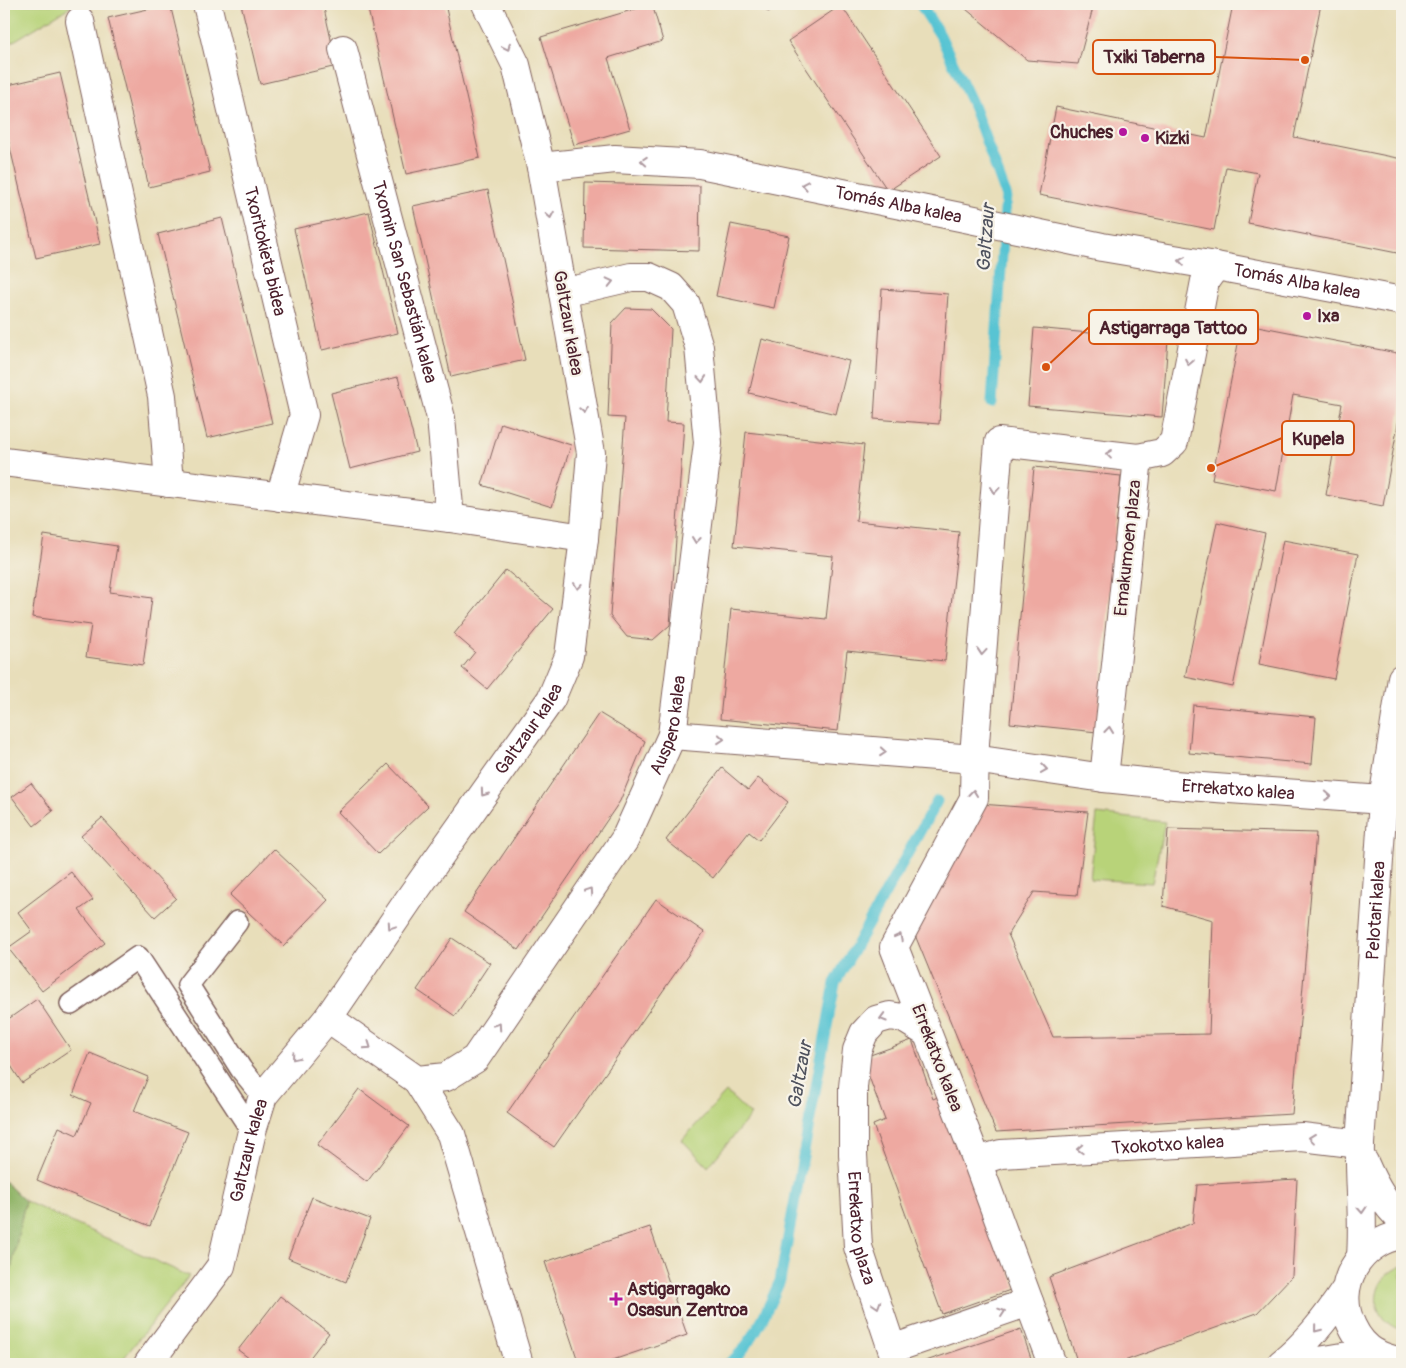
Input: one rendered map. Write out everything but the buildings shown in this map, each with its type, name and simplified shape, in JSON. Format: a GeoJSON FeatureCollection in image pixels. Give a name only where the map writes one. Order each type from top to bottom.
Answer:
{"type":"FeatureCollection","features":[{"type":"Feature","properties":{"kind":"street","name":"Txoritokieta bidea"},"geometry":{"type":"LineString","coordinates":[[206,4],[304,415],[280,497]]}},
{"type":"Feature","properties":{"kind":"street","name":"Galtzaur kalea"},"geometry":{"type":"LineString","coordinates":[[148,1364],[221,1266],[252,1131],[263,1096],[328,1018],[412,895],[551,699],[569,656],[584,538],[591,453],[542,167],[516,65],[486,4]]}},
{"type":"Feature","properties":{"kind":"street"},"geometry":{"type":"LineString","coordinates":[[80,21],[162,396],[169,483]]}},
{"type":"Feature","properties":{"kind":"street","name":"Txomin San Sebastián kalea"},"geometry":{"type":"LineString","coordinates":[[343,49],[441,418],[450,518]]}},
{"type":"Feature","properties":{"kind":"street","name":"Tomás Alba kalea"},"geometry":{"type":"LineString","coordinates":[[542,167],[615,159],[700,164],[1102,247],[1402,301]]}},
{"type":"Feature","properties":{"kind":"street"},"geometry":{"type":"LineString","coordinates":[[1138,458],[1162,452],[1174,442],[1205,281],[1216,266]]}},
{"type":"Feature","properties":{"kind":"street","name":"Auspero kalea"},"geometry":{"type":"LineString","coordinates":[[417,1080],[446,1077],[475,1059],[625,839],[672,734],[708,443],[699,347],[686,304],[671,287],[649,277],[631,277],[563,293]]}},
{"type":"Feature","properties":{"kind":"street","name":"Emakumoen plaza"},"geometry":{"type":"LineString","coordinates":[[999,442],[1138,458],[1104,778]]}},
{"type":"Feature","properties":{"kind":"street","name":"Errekatxo kalea"},"geometry":{"type":"LineString","coordinates":[[999,442],[974,759],[974,798],[894,947],[977,1161],[1052,1364]]}},
{"type":"Feature","properties":{"kind":"street"},"geometry":{"type":"LineString","coordinates":[[4,462],[450,518],[584,538]]}},
{"type":"Feature","properties":{"kind":"street","name":"Pelotari kalea"},"geometry":{"type":"LineString","coordinates":[[1361,1256],[1363,1221],[1359,1170],[1360,1144],[1383,800],[1402,678]]}},
{"type":"Feature","properties":{"kind":"street","name":"Errekatxo kalea"},"geometry":{"type":"LineString","coordinates":[[672,734],[974,759],[1104,778],[1174,785],[1383,800]]}},
{"type":"Feature","properties":{"kind":"street","name":"Errekatxo plaza"},"geometry":{"type":"LineString","coordinates":[[927,1033],[903,1018],[890,1016],[876,1020],[864,1033],[856,1050],[853,1088],[853,1144],[858,1247],[892,1350],[1029,1302]]}},
{"type":"Feature","properties":{"kind":"street"},"geometry":{"type":"LineString","coordinates":[[328,1018],[417,1080],[451,1134],[519,1364]]}},
{"type":"Feature","properties":{"kind":"street","name":"Txokotxo kalea"},"geometry":{"type":"LineString","coordinates":[[977,1161],[1001,1154],[1302,1137],[1360,1144]]}},
{"type":"Feature","properties":{"kind":"street","name":"Pelotari kalea"},"geometry":{"type":"LineString","coordinates":[[1360,1144],[1363,1158],[1375,1188],[1395,1215],[1402,1220]]}},
{"type":"Feature","properties":{"kind":"street"},"geometry":{"type":"LineString","coordinates":[[1281,1364],[1311,1336],[1329,1314],[1345,1290],[1353,1266],[1361,1256],[1374,1244],[1391,1236],[1402,1235]]}},
{"type":"Feature","properties":{"kind":"street"},"geometry":{"type":"LineString","coordinates":[[1345,1290],[1348,1319],[1364,1344],[1376,1354],[1390,1360],[1402,1362]]}},
{"type":"Feature","properties":{"kind":"street"},"geometry":{"type":"LineString","coordinates":[[1301,1364],[1376,1354]]}},
{"type":"Feature","properties":{"kind":"lane"},"geometry":{"type":"LineString","coordinates":[[237,922],[188,985],[240,1068],[263,1096]]}},
{"type":"Feature","properties":{"kind":"lane"},"geometry":{"type":"LineString","coordinates":[[71,1004],[138,957],[252,1131]]}},
{"type":"Feature","properties":{"kind":"green space"},"geometry":{"type":"Polygon","coordinates":[[[4,4],[75,4],[4,47],[4,4]]]}},
{"type":"Feature","properties":{"kind":"green space"},"geometry":{"type":"Polygon","coordinates":[[[1097,814],[1165,822],[1152,883],[1090,879],[1097,814]]]}},
{"type":"Feature","properties":{"kind":"green space"},"geometry":{"type":"Polygon","coordinates":[[[726,1092],[751,1115],[708,1167],[682,1140],[726,1092]]]}},
{"type":"Feature","properties":{"kind":"green space"},"geometry":{"type":"Polygon","coordinates":[[[4,1181],[25,1201],[8,1285],[4,1283],[4,1181]]]}},
{"type":"Feature","properties":{"kind":"green space"},"geometry":{"type":"Polygon","coordinates":[[[25,1201],[189,1276],[119,1364],[4,1364],[4,1283],[8,1285],[25,1201]]]}},
{"type":"Feature","properties":{"kind":"green space"},"geometry":{"type":"Polygon","coordinates":[[[1402,1266],[1402,1330],[1391,1325],[1383,1317],[1378,1309],[1376,1299],[1378,1289],[1383,1280],[1391,1272],[1402,1266]]]}},
{"type":"Feature","properties":{"kind":"waterway","name":"Galtzaur"},"geometry":{"type":"LineString","coordinates":[[920,4],[940,35],[972,103],[1006,195],[992,403]]}},
{"type":"Feature","properties":{"kind":"waterway","name":"Galtzaur"},"geometry":{"type":"LineString","coordinates":[[728,1364],[752,1337],[780,1281],[835,983],[937,801]]}},
{"type":"Feature","properties":{"kind":"place","name":"Txiki Taberna"},"geometry":{"type":"Point","coordinates":[1305,60]}},
{"type":"Feature","properties":{"kind":"place","name":"Chuches"},"geometry":{"type":"Point","coordinates":[1123,132]}},
{"type":"Feature","properties":{"kind":"place","name":"Kizki"},"geometry":{"type":"Point","coordinates":[1145,138]}},
{"type":"Feature","properties":{"kind":"place","name":"Ixa"},"geometry":{"type":"Point","coordinates":[1307,316]}},
{"type":"Feature","properties":{"kind":"place","name":"Astigarraga Tattoo"},"geometry":{"type":"Point","coordinates":[1046,367]}},
{"type":"Feature","properties":{"kind":"place","name":"Kupela"},"geometry":{"type":"Point","coordinates":[1211,468]}},
{"type":"Feature","properties":{"kind":"place","name":"Astigarragako Osasun Zentroa"},"geometry":{"type":"Point","coordinates":[616,1299]}}]}
